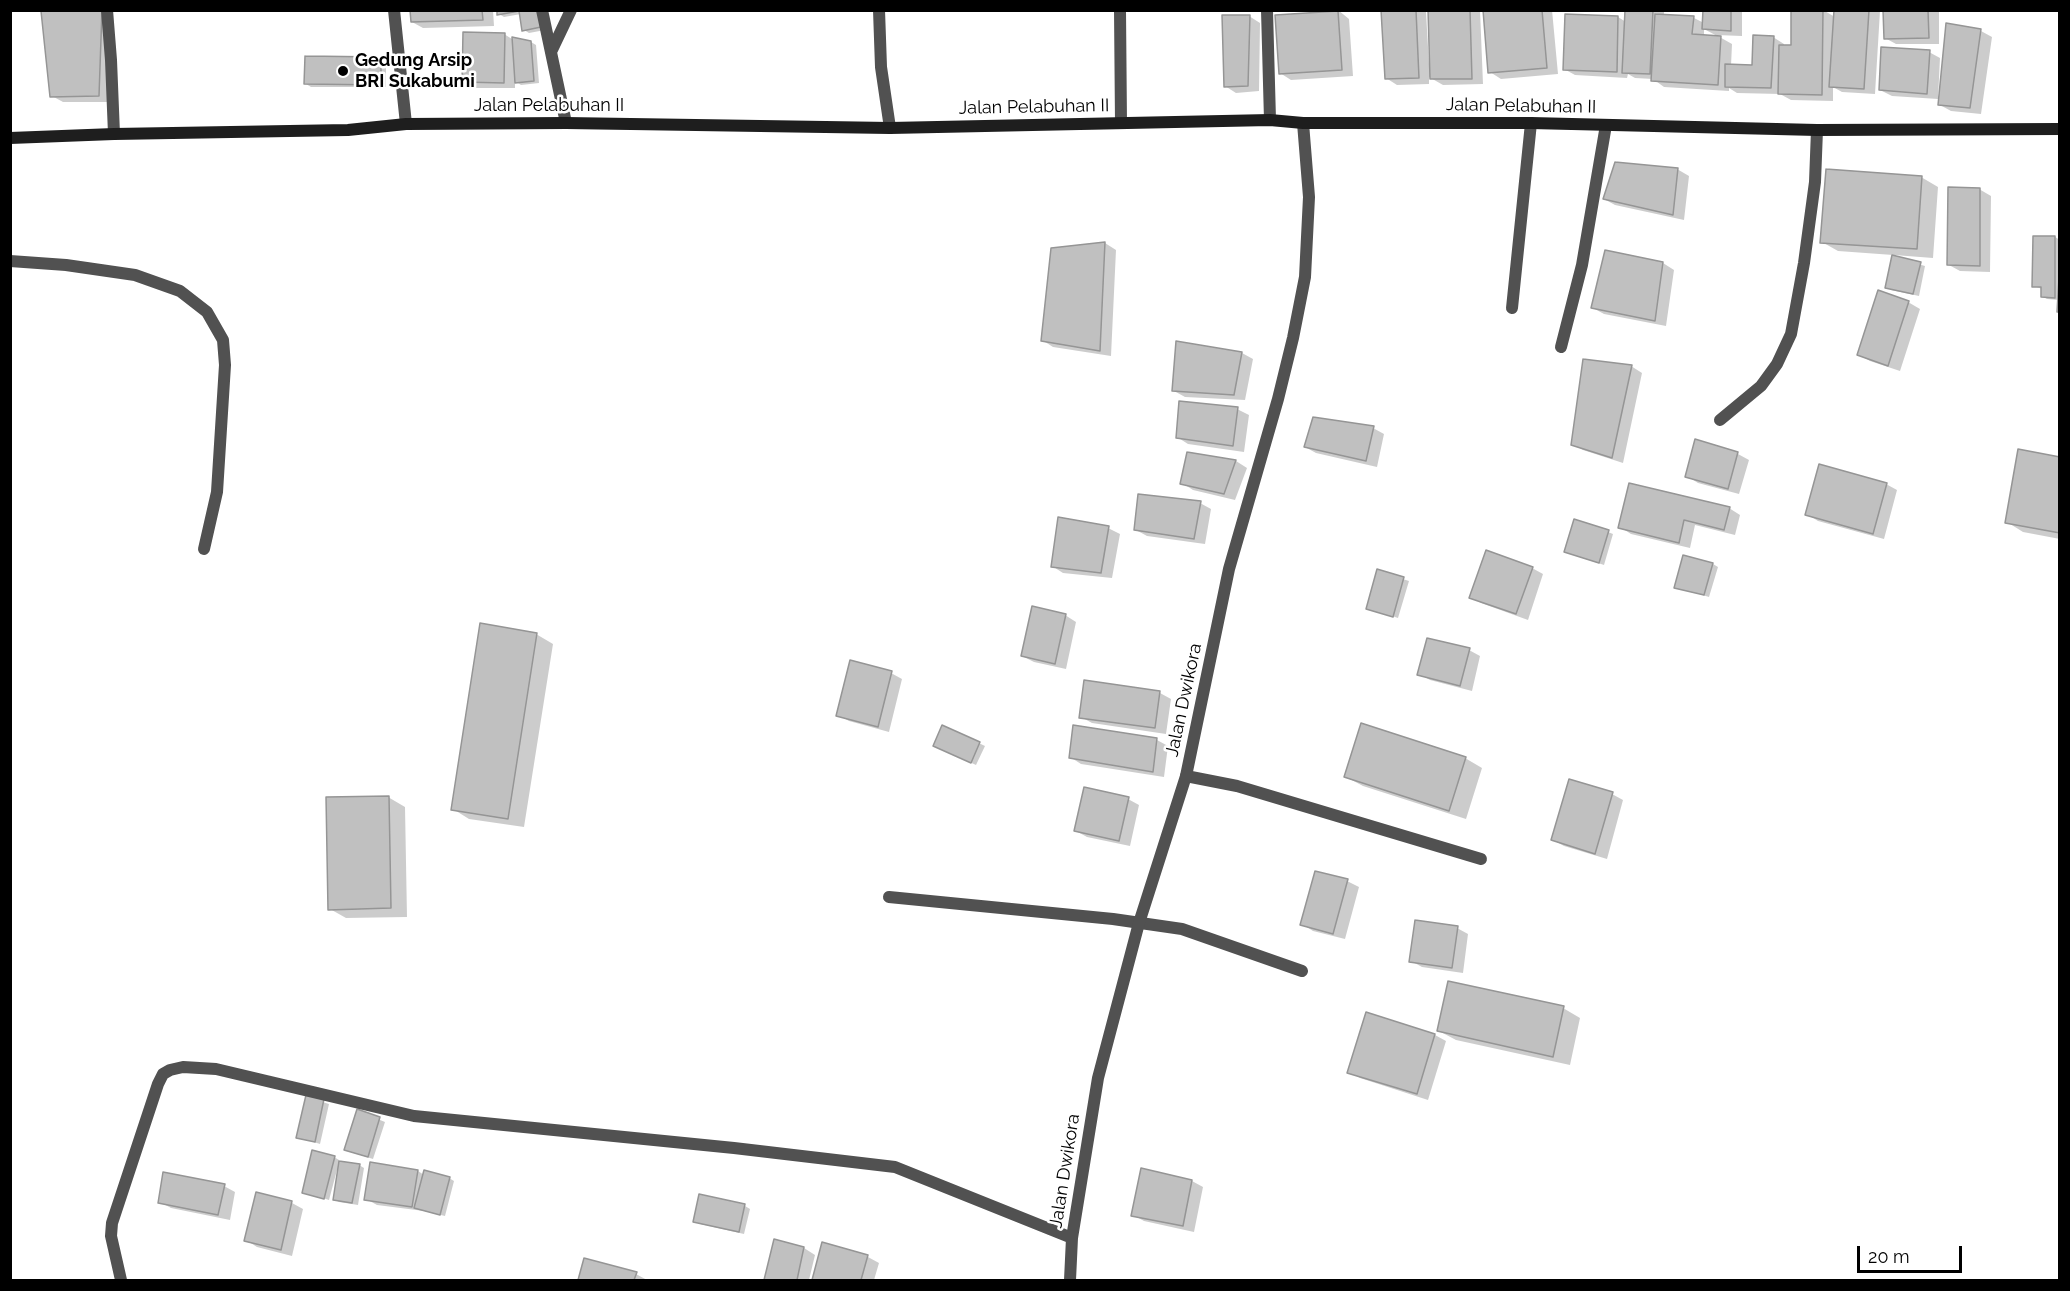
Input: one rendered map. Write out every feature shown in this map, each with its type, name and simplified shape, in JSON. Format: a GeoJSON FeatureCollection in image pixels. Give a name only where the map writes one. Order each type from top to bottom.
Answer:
{"type":"FeatureCollection","features":[{"type":"Feature","properties":{"kind":"main road","name":"Jalan Pelabuhan II"},"geometry":{"type":"LineString","coordinates":[[10,138],[348,130],[406,124],[566,123],[890,128],[1270,120],[1303,123],[1532,123],[1817,130],[2060,129]]}},
{"type":"Feature","properties":{"kind":"street"},"geometry":{"type":"LineString","coordinates":[[107,10],[114,134]]}},
{"type":"Feature","properties":{"kind":"street"},"geometry":{"type":"LineString","coordinates":[[394,10],[406,124]]}},
{"type":"Feature","properties":{"kind":"street"},"geometry":{"type":"LineString","coordinates":[[542,10],[566,123]]}},
{"type":"Feature","properties":{"kind":"street"},"geometry":{"type":"LineString","coordinates":[[551,52],[571,10]]}},
{"type":"Feature","properties":{"kind":"street"},"geometry":{"type":"LineString","coordinates":[[879,10],[880,67],[890,128]]}},
{"type":"Feature","properties":{"kind":"street"},"geometry":{"type":"LineString","coordinates":[[1120,10],[1120,123]]}},
{"type":"Feature","properties":{"kind":"street"},"geometry":{"type":"LineString","coordinates":[[1267,10],[1270,120]]}},
{"type":"Feature","properties":{"kind":"street","name":"Jalan Dwikora"},"geometry":{"type":"LineString","coordinates":[[1070,1281],[1072,1238],[1098,1078],[1139,923],[1186,776],[1229,569],[1278,399],[1305,277],[1310,197],[1303,123]]}},
{"type":"Feature","properties":{"kind":"street"},"geometry":{"type":"LineString","coordinates":[[1512,308],[1532,123]]}},
{"type":"Feature","properties":{"kind":"street"},"geometry":{"type":"LineString","coordinates":[[1561,347],[1582,266],[1606,125]]}},
{"type":"Feature","properties":{"kind":"street"},"geometry":{"type":"LineString","coordinates":[[1720,420],[1761,386],[1777,364],[1791,334],[1815,182],[1817,130]]}},
{"type":"Feature","properties":{"kind":"street"},"geometry":{"type":"LineString","coordinates":[[10,261],[66,265],[135,275],[180,291],[207,312],[223,340],[225,365],[218,492],[204,549]]}},
{"type":"Feature","properties":{"kind":"street"},"geometry":{"type":"LineString","coordinates":[[1186,776],[1238,786],[1481,859]]}},
{"type":"Feature","properties":{"kind":"street"},"geometry":{"type":"LineString","coordinates":[[889,897],[1182,929],[1302,970]]}},
{"type":"Feature","properties":{"kind":"street"},"geometry":{"type":"LineString","coordinates":[[121,1281],[111,1236],[114,1214],[158,1084],[163,1074],[183,1067],[216,1069],[414,1116],[734,1148],[895,1167],[1072,1238]]}},
{"type":"Feature","properties":{"kind":"building"},"geometry":{"type":"Polygon","coordinates":[[[102,10],[99,96],[50,97],[41,11],[102,10]]]}},
{"type":"Feature","properties":{"kind":"building"},"geometry":{"type":"Polygon","coordinates":[[[410,10],[482,10],[483,20],[411,22],[410,10]]]}},
{"type":"Feature","properties":{"kind":"building"},"geometry":{"type":"Polygon","coordinates":[[[497,10],[538,10],[541,27],[522,31],[519,11],[497,15],[497,10]]]}},
{"type":"Feature","properties":{"kind":"building"},"geometry":{"type":"Polygon","coordinates":[[[1381,10],[1416,10],[1419,78],[1385,79],[1381,10]]]}},
{"type":"Feature","properties":{"kind":"building"},"geometry":{"type":"Polygon","coordinates":[[[1428,10],[1470,10],[1472,79],[1430,79],[1428,10]]]}},
{"type":"Feature","properties":{"kind":"building"},"geometry":{"type":"Polygon","coordinates":[[[1483,10],[1542,10],[1547,68],[1488,73],[1483,10]]]}},
{"type":"Feature","properties":{"kind":"building"},"geometry":{"type":"Polygon","coordinates":[[[1625,10],[1653,10],[1650,74],[1622,73],[1625,10]]]}},
{"type":"Feature","properties":{"kind":"building"},"geometry":{"type":"Polygon","coordinates":[[[1703,10],[1731,10],[1731,31],[1702,29],[1703,10]]]}},
{"type":"Feature","properties":{"kind":"building"},"geometry":{"type":"Polygon","coordinates":[[[1791,10],[1823,10],[1822,95],[1778,94],[1779,45],[1791,45],[1791,10]]]}},
{"type":"Feature","properties":{"kind":"building"},"geometry":{"type":"Polygon","coordinates":[[[1834,10],[1869,10],[1864,89],[1829,87],[1834,10]]]}},
{"type":"Feature","properties":{"kind":"building"},"geometry":{"type":"Polygon","coordinates":[[[1883,10],[1928,10],[1929,38],[1884,39],[1883,10]]]}},
{"type":"Feature","properties":{"kind":"building"},"geometry":{"type":"Polygon","coordinates":[[[1338,11],[1342,70],[1279,74],[1275,15],[1338,11]]]}},
{"type":"Feature","properties":{"kind":"building"},"geometry":{"type":"Polygon","coordinates":[[[1565,14],[1618,16],[1617,72],[1563,70],[1565,14]]]}},
{"type":"Feature","properties":{"kind":"building"},"geometry":{"type":"Polygon","coordinates":[[[1655,14],[1694,16],[1692,34],[1721,36],[1718,85],[1651,81],[1655,14]]]}},
{"type":"Feature","properties":{"kind":"building"},"geometry":{"type":"Polygon","coordinates":[[[1222,15],[1250,15],[1248,86],[1224,87],[1222,15]]]}},
{"type":"Feature","properties":{"kind":"building"},"geometry":{"type":"Polygon","coordinates":[[[1946,23],[1981,29],[1970,108],[1938,105],[1946,23]]]}},
{"type":"Feature","properties":{"kind":"building"},"geometry":{"type":"Polygon","coordinates":[[[463,32],[505,33],[504,83],[462,82],[463,32]]]}},
{"type":"Feature","properties":{"kind":"building"},"geometry":{"type":"Polygon","coordinates":[[[1753,35],[1774,36],[1771,88],[1725,87],[1725,64],[1752,65],[1753,35]]]}},
{"type":"Feature","properties":{"kind":"building"},"geometry":{"type":"Polygon","coordinates":[[[512,37],[531,41],[534,81],[515,83],[512,37]]]}},
{"type":"Feature","properties":{"kind":"building"},"geometry":{"type":"Polygon","coordinates":[[[1881,47],[1930,50],[1927,94],[1879,90],[1881,47]]]}},
{"type":"Feature","properties":{"kind":"building","name":"Gedung Arsip BRI Sukabumi"},"geometry":{"type":"Polygon","coordinates":[[[305,56],[381,57],[381,85],[304,84],[305,56]]]}},
{"type":"Feature","properties":{"kind":"building"},"geometry":{"type":"Polygon","coordinates":[[[1615,162],[1678,168],[1673,215],[1603,199],[1615,162]]]}},
{"type":"Feature","properties":{"kind":"building"},"geometry":{"type":"Polygon","coordinates":[[[1826,169],[1922,176],[1917,249],[1820,243],[1826,169]]]}},
{"type":"Feature","properties":{"kind":"building"},"geometry":{"type":"Polygon","coordinates":[[[1948,187],[1980,188],[1980,266],[1947,265],[1948,187]]]}},
{"type":"Feature","properties":{"kind":"building"},"geometry":{"type":"Polygon","coordinates":[[[2033,236],[2055,236],[2055,298],[2041,297],[2041,287],[2032,287],[2033,236]]]}},
{"type":"Feature","properties":{"kind":"building"},"geometry":{"type":"Polygon","coordinates":[[[1105,242],[1100,351],[1041,341],[1051,248],[1105,242]]]}},
{"type":"Feature","properties":{"kind":"building"},"geometry":{"type":"Polygon","coordinates":[[[1605,250],[1663,262],[1655,321],[1591,308],[1605,250]]]}},
{"type":"Feature","properties":{"kind":"building"},"geometry":{"type":"Polygon","coordinates":[[[1892,255],[1921,262],[1913,294],[1885,288],[1892,255]]]}},
{"type":"Feature","properties":{"kind":"building"},"geometry":{"type":"Polygon","coordinates":[[[2060,260],[2060,312],[2057,312],[2060,260]]]}},
{"type":"Feature","properties":{"kind":"building"},"geometry":{"type":"Polygon","coordinates":[[[1878,290],[1909,301],[1888,366],[1857,355],[1878,290]]]}},
{"type":"Feature","properties":{"kind":"building"},"geometry":{"type":"Polygon","coordinates":[[[1176,341],[1242,352],[1234,395],[1172,391],[1176,341]]]}},
{"type":"Feature","properties":{"kind":"building"},"geometry":{"type":"Polygon","coordinates":[[[1583,359],[1632,365],[1612,458],[1571,445],[1583,359]]]}},
{"type":"Feature","properties":{"kind":"building"},"geometry":{"type":"Polygon","coordinates":[[[1179,401],[1238,407],[1233,446],[1176,438],[1179,401]]]}},
{"type":"Feature","properties":{"kind":"building"},"geometry":{"type":"Polygon","coordinates":[[[1313,417],[1374,426],[1366,461],[1304,447],[1313,417]]]}},
{"type":"Feature","properties":{"kind":"building"},"geometry":{"type":"Polygon","coordinates":[[[1695,439],[1738,452],[1728,489],[1685,477],[1695,439]]]}},
{"type":"Feature","properties":{"kind":"building"},"geometry":{"type":"Polygon","coordinates":[[[2018,449],[2060,457],[2060,533],[2005,523],[2018,449]]]}},
{"type":"Feature","properties":{"kind":"building"},"geometry":{"type":"Polygon","coordinates":[[[1187,452],[1236,460],[1224,494],[1180,484],[1187,452]]]}},
{"type":"Feature","properties":{"kind":"building"},"geometry":{"type":"Polygon","coordinates":[[[1819,464],[1887,483],[1873,534],[1805,515],[1819,464]]]}},
{"type":"Feature","properties":{"kind":"building"},"geometry":{"type":"Polygon","coordinates":[[[1629,483],[1730,507],[1724,530],[1684,520],[1679,543],[1618,528],[1629,483]]]}},
{"type":"Feature","properties":{"kind":"building"},"geometry":{"type":"Polygon","coordinates":[[[1138,494],[1201,501],[1194,539],[1134,530],[1138,494]]]}},
{"type":"Feature","properties":{"kind":"building"},"geometry":{"type":"Polygon","coordinates":[[[1058,517],[1109,526],[1101,573],[1051,567],[1058,517]]]}},
{"type":"Feature","properties":{"kind":"building"},"geometry":{"type":"Polygon","coordinates":[[[1574,519],[1609,530],[1599,563],[1564,552],[1574,519]]]}},
{"type":"Feature","properties":{"kind":"building"},"geometry":{"type":"Polygon","coordinates":[[[1486,550],[1533,567],[1516,614],[1469,598],[1486,550]]]}},
{"type":"Feature","properties":{"kind":"building"},"geometry":{"type":"Polygon","coordinates":[[[1683,555],[1713,563],[1704,595],[1674,588],[1683,555]]]}},
{"type":"Feature","properties":{"kind":"building"},"geometry":{"type":"Polygon","coordinates":[[[1377,569],[1404,577],[1393,617],[1366,609],[1377,569]]]}},
{"type":"Feature","properties":{"kind":"building"},"geometry":{"type":"Polygon","coordinates":[[[1032,606],[1066,614],[1055,664],[1021,656],[1032,606]]]}},
{"type":"Feature","properties":{"kind":"building"},"geometry":{"type":"Polygon","coordinates":[[[480,623],[537,633],[508,819],[451,810],[480,623]]]}},
{"type":"Feature","properties":{"kind":"building"},"geometry":{"type":"Polygon","coordinates":[[[1427,638],[1470,648],[1460,686],[1417,675],[1427,638]]]}},
{"type":"Feature","properties":{"kind":"building"},"geometry":{"type":"Polygon","coordinates":[[[850,660],[892,671],[878,727],[836,716],[850,660]]]}},
{"type":"Feature","properties":{"kind":"building"},"geometry":{"type":"Polygon","coordinates":[[[1084,680],[1160,691],[1155,728],[1079,718],[1084,680]]]}},
{"type":"Feature","properties":{"kind":"building"},"geometry":{"type":"Polygon","coordinates":[[[1361,723],[1466,757],[1449,811],[1344,777],[1361,723]]]}},
{"type":"Feature","properties":{"kind":"building"},"geometry":{"type":"Polygon","coordinates":[[[942,725],[980,742],[971,763],[933,746],[942,725]]]}},
{"type":"Feature","properties":{"kind":"building"},"geometry":{"type":"Polygon","coordinates":[[[1073,725],[1157,738],[1153,772],[1069,758],[1073,725]]]}},
{"type":"Feature","properties":{"kind":"building"},"geometry":{"type":"Polygon","coordinates":[[[1569,779],[1613,792],[1595,854],[1551,840],[1569,779]]]}},
{"type":"Feature","properties":{"kind":"building"},"geometry":{"type":"Polygon","coordinates":[[[1084,787],[1129,797],[1119,841],[1074,831],[1084,787]]]}},
{"type":"Feature","properties":{"kind":"building"},"geometry":{"type":"Polygon","coordinates":[[[389,796],[391,908],[328,910],[326,797],[389,796]]]}},
{"type":"Feature","properties":{"kind":"building"},"geometry":{"type":"Polygon","coordinates":[[[1315,871],[1348,879],[1333,934],[1300,925],[1315,871]]]}},
{"type":"Feature","properties":{"kind":"building"},"geometry":{"type":"Polygon","coordinates":[[[1415,920],[1458,926],[1452,968],[1409,962],[1415,920]]]}},
{"type":"Feature","properties":{"kind":"building"},"geometry":{"type":"Polygon","coordinates":[[[1448,981],[1564,1006],[1553,1057],[1437,1031],[1448,981]]]}},
{"type":"Feature","properties":{"kind":"building"},"geometry":{"type":"Polygon","coordinates":[[[1366,1012],[1435,1034],[1417,1094],[1347,1073],[1366,1012]]]}},
{"type":"Feature","properties":{"kind":"building"},"geometry":{"type":"Polygon","coordinates":[[[306,1095],[324,1099],[315,1142],[296,1138],[306,1095]]]}},
{"type":"Feature","properties":{"kind":"building"},"geometry":{"type":"Polygon","coordinates":[[[357,1109],[380,1117],[368,1157],[344,1150],[357,1109]]]}},
{"type":"Feature","properties":{"kind":"building"},"geometry":{"type":"Polygon","coordinates":[[[312,1150],[335,1156],[324,1199],[302,1193],[312,1150]]]}},
{"type":"Feature","properties":{"kind":"building"},"geometry":{"type":"Polygon","coordinates":[[[339,1161],[360,1164],[352,1203],[333,1200],[339,1161]]]}},
{"type":"Feature","properties":{"kind":"building"},"geometry":{"type":"Polygon","coordinates":[[[370,1162],[418,1170],[412,1207],[364,1200],[370,1162]]]}},
{"type":"Feature","properties":{"kind":"building"},"geometry":{"type":"Polygon","coordinates":[[[1141,1168],[1192,1180],[1183,1226],[1131,1216],[1141,1168]]]}},
{"type":"Feature","properties":{"kind":"building"},"geometry":{"type":"Polygon","coordinates":[[[424,1170],[450,1177],[440,1215],[414,1208],[424,1170]]]}},
{"type":"Feature","properties":{"kind":"building"},"geometry":{"type":"Polygon","coordinates":[[[163,1172],[225,1184],[218,1215],[158,1203],[163,1172]]]}},
{"type":"Feature","properties":{"kind":"building"},"geometry":{"type":"Polygon","coordinates":[[[256,1192],[292,1201],[281,1250],[244,1241],[256,1192]]]}},
{"type":"Feature","properties":{"kind":"building"},"geometry":{"type":"Polygon","coordinates":[[[699,1194],[745,1204],[739,1232],[693,1222],[699,1194]]]}},
{"type":"Feature","properties":{"kind":"building"},"geometry":{"type":"Polygon","coordinates":[[[774,1239],[804,1247],[797,1280],[764,1280],[774,1239]]]}},
{"type":"Feature","properties":{"kind":"building"},"geometry":{"type":"Polygon","coordinates":[[[822,1242],[868,1255],[861,1280],[812,1280],[822,1242]]]}},
{"type":"Feature","properties":{"kind":"building"},"geometry":{"type":"Polygon","coordinates":[[[584,1258],[637,1272],[634,1280],[578,1280],[584,1258]]]}},
{"type":"Feature","properties":{"kind":"place","name":"Gedung Arsip BRI Sukabumi"},"geometry":{"type":"Point","coordinates":[343,71]}}]}
